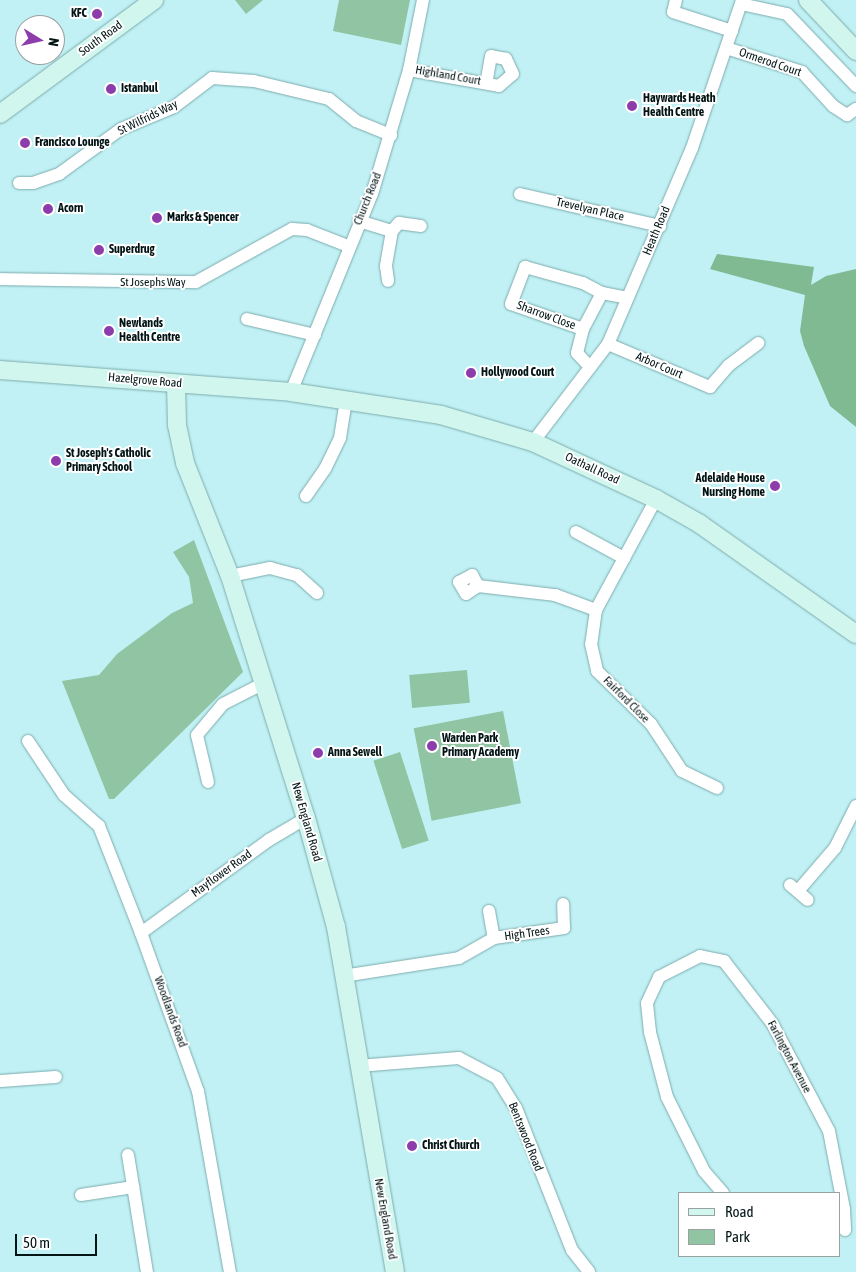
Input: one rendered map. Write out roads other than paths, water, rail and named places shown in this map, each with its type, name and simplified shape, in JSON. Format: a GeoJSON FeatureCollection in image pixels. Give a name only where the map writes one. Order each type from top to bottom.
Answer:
{"type":"FeatureCollection","features":[{"type":"Feature","properties":{"kind":"main road","name":"South Road"},"geometry":{"type":"LineString","coordinates":[[3,107],[154,0]]}},
{"type":"Feature","properties":{"kind":"main road"},"geometry":{"type":"LineString","coordinates":[[808,0],[856,51]]}},
{"type":"Feature","properties":{"kind":"main road","name":"Hazelgrove Road"},"geometry":{"type":"LineString","coordinates":[[0,370],[291,392]]}},
{"type":"Feature","properties":{"kind":"main road","name":"New England Road"},"geometry":{"type":"LineString","coordinates":[[176,384],[178,425],[185,463],[230,576],[306,818],[336,927],[394,1272]]}},
{"type":"Feature","properties":{"kind":"main road","name":"Oathall Road"},"geometry":{"type":"LineString","coordinates":[[291,392],[441,415],[533,442],[656,499],[700,524],[856,634]]}},
{"type":"Feature","properties":{"kind":"street","name":"Church Road"},"geometry":{"type":"LineString","coordinates":[[291,392],[348,246],[372,194],[409,70],[423,0]]}},
{"type":"Feature","properties":{"kind":"street"},"geometry":{"type":"LineString","coordinates":[[676,0],[672,12],[732,30]]}},
{"type":"Feature","properties":{"kind":"street"},"geometry":{"type":"LineString","coordinates":[[742,2],[787,14],[856,86]]}},
{"type":"Feature","properties":{"kind":"street","name":"Heath Road"},"geometry":{"type":"LineString","coordinates":[[533,442],[608,344],[692,148],[742,2]]}},
{"type":"Feature","properties":{"kind":"street","name":"Ormerod Court"},"geometry":{"type":"LineString","coordinates":[[726,48],[802,72],[833,106],[847,115],[856,109]]}},
{"type":"Feature","properties":{"kind":"street","name":"Highland Court"},"geometry":{"type":"LineString","coordinates":[[409,70],[486,83]]}},
{"type":"Feature","properties":{"kind":"street","name":"St Wilfrids Way"},"geometry":{"type":"LineString","coordinates":[[18,183],[33,183],[59,174],[121,129],[174,107],[212,78],[254,81],[329,99],[356,121],[391,135]]}},
{"type":"Feature","properties":{"kind":"street","name":"Trevelyan Place"},"geometry":{"type":"LineString","coordinates":[[520,194],[660,226]]}},
{"type":"Feature","properties":{"kind":"street"},"geometry":{"type":"LineString","coordinates":[[359,221],[392,231]]}},
{"type":"Feature","properties":{"kind":"street"},"geometry":{"type":"LineString","coordinates":[[388,280],[386,266],[392,231],[399,223],[420,226]]}},
{"type":"Feature","properties":{"kind":"street","name":"St Josephs Way"},"geometry":{"type":"LineString","coordinates":[[0,279],[196,282],[292,229],[307,230],[348,246]]}},
{"type":"Feature","properties":{"kind":"street","name":"Sharrow Close"},"geometry":{"type":"LineString","coordinates":[[583,329],[511,304],[524,267],[583,283],[602,293],[628,298]]}},
{"type":"Feature","properties":{"kind":"street","name":"Sharrow Close"},"geometry":{"type":"LineString","coordinates":[[590,367],[577,353],[583,329],[602,293]]}},
{"type":"Feature","properties":{"kind":"street"},"geometry":{"type":"LineString","coordinates":[[247,318],[314,335]]}},
{"type":"Feature","properties":{"kind":"street","name":"Arbor Court"},"geometry":{"type":"LineString","coordinates":[[608,344],[710,387],[728,366],[758,343]]}},
{"type":"Feature","properties":{"kind":"street"},"geometry":{"type":"LineString","coordinates":[[306,496],[325,469],[340,438],[346,400]]}},
{"type":"Feature","properties":{"kind":"street","name":"Fairford Close"},"geometry":{"type":"LineString","coordinates":[[656,499],[596,610],[591,644],[597,671],[651,724],[682,771],[692,780],[717,788]]}},
{"type":"Feature","properties":{"kind":"street"},"geometry":{"type":"LineString","coordinates":[[576,532],[624,558]]}},
{"type":"Feature","properties":{"kind":"street"},"geometry":{"type":"LineString","coordinates":[[230,576],[270,568],[297,574],[317,593]]}},
{"type":"Feature","properties":{"kind":"street"},"geometry":{"type":"LineString","coordinates":[[478,586],[554,595],[596,610]]}},
{"type":"Feature","properties":{"kind":"street"},"geometry":{"type":"LineString","coordinates":[[208,782],[197,735],[224,704],[264,683]]}},
{"type":"Feature","properties":{"kind":"street","name":"Woodlands Road"},"geometry":{"type":"LineString","coordinates":[[28,741],[64,795],[99,826],[141,934],[198,1091],[230,1272]]}},
{"type":"Feature","properties":{"kind":"street"},"geometry":{"type":"LineString","coordinates":[[808,900],[794,888],[834,848],[856,809]]}},
{"type":"Feature","properties":{"kind":"street","name":"Mayflower Road"},"geometry":{"type":"LineString","coordinates":[[141,934],[268,840],[306,818]]}},
{"type":"Feature","properties":{"kind":"street","name":"High Trees"},"geometry":{"type":"LineString","coordinates":[[343,976],[427,958],[459,958],[494,938],[564,928],[564,904]]}},
{"type":"Feature","properties":{"kind":"street","name":"High Trees"},"geometry":{"type":"LineString","coordinates":[[489,911],[494,938]]}},
{"type":"Feature","properties":{"kind":"street","name":"Farlington Avenue"},"geometry":{"type":"LineString","coordinates":[[722,1192],[704,1171],[667,1097],[650,1032],[647,1003],[659,977],[700,956],[724,961],[772,1023],[829,1131],[841,1192]]}},
{"type":"Feature","properties":{"kind":"street","name":"Bentswood Road"},"geometry":{"type":"LineString","coordinates":[[358,1066],[459,1058],[497,1078],[516,1108],[572,1250],[588,1272]]}},
{"type":"Feature","properties":{"kind":"street"},"geometry":{"type":"LineString","coordinates":[[0,1081],[56,1077]]}},
{"type":"Feature","properties":{"kind":"street"},"geometry":{"type":"LineString","coordinates":[[128,1155],[147,1272]]}},
{"type":"Feature","properties":{"kind":"street"},"geometry":{"type":"LineString","coordinates":[[81,1195],[133,1187]]}},
{"type":"Feature","properties":{"kind":"street","name":"Farlington Avenue"},"geometry":{"type":"LineString","coordinates":[[841,1193],[847,1232]]}},
{"type":"Feature","properties":{"kind":"place","name":"KFC"},"geometry":{"type":"Point","coordinates":[97,14]}},
{"type":"Feature","properties":{"kind":"place","name":"Istanbul"},"geometry":{"type":"Point","coordinates":[111,89]}},
{"type":"Feature","properties":{"kind":"place","name":"Haywards Heath Health Centre"},"geometry":{"type":"Point","coordinates":[632,106]}},
{"type":"Feature","properties":{"kind":"place","name":"Francisco Lounge"},"geometry":{"type":"Point","coordinates":[25,143]}},
{"type":"Feature","properties":{"kind":"place","name":"Acorn"},"geometry":{"type":"Point","coordinates":[48,209]}},
{"type":"Feature","properties":{"kind":"place","name":"Marks & Spencer"},"geometry":{"type":"Point","coordinates":[157,218]}},
{"type":"Feature","properties":{"kind":"place","name":"Superdrug"},"geometry":{"type":"Point","coordinates":[99,250]}},
{"type":"Feature","properties":{"kind":"place","name":"Newlands Health Centre"},"geometry":{"type":"Point","coordinates":[109,331]}},
{"type":"Feature","properties":{"kind":"place","name":"Hollywood Court"},"geometry":{"type":"Point","coordinates":[471,373]}},
{"type":"Feature","properties":{"kind":"place","name":"St Joseph's Catholic Primary School"},"geometry":{"type":"Point","coordinates":[56,461]}},
{"type":"Feature","properties":{"kind":"place","name":"Adelaide House Nursing Home"},"geometry":{"type":"Point","coordinates":[775,486]}},
{"type":"Feature","properties":{"kind":"place","name":"Warden Park Primary Academy"},"geometry":{"type":"Point","coordinates":[432,746]}},
{"type":"Feature","properties":{"kind":"place","name":"Anna Sewell"},"geometry":{"type":"Point","coordinates":[318,753]}},
{"type":"Feature","properties":{"kind":"place","name":"Christ Church"},"geometry":{"type":"Point","coordinates":[412,1146]}}]}
